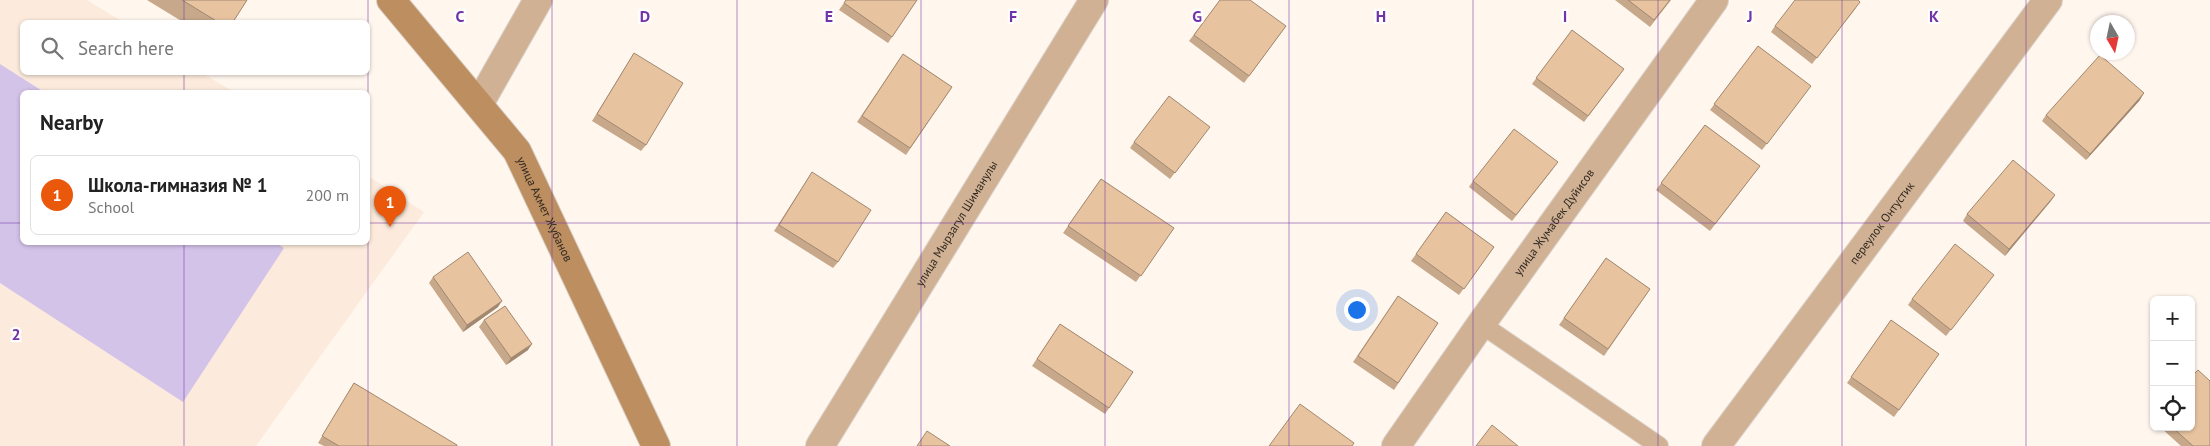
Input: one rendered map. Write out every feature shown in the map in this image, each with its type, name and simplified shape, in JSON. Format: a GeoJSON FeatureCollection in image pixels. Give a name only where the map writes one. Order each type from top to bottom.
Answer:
{"type":"FeatureCollection","features":[{"type":"Feature","properties":{"kind":"main road","name":"улица Ахмет Жубанов"},"geometry":{"type":"LineString","coordinates":[[391,0],[517,151],[656,446]]}},
{"type":"Feature","properties":{"kind":"street"},"geometry":{"type":"LineString","coordinates":[[478,104],[538,0]]}},
{"type":"Feature","properties":{"kind":"street","name":"улица Мырзагул Шиманулы"},"geometry":{"type":"LineString","coordinates":[[820,446],[1094,0]]}},
{"type":"Feature","properties":{"kind":"street","name":"улица Жумабек Дуйисов"},"geometry":{"type":"LineString","coordinates":[[1396,446],[1481,324],[1714,0]]}},
{"type":"Feature","properties":{"kind":"street","name":"переулок Онтустик"},"geometry":{"type":"LineString","coordinates":[[1716,446],[2048,0]]}},
{"type":"Feature","properties":{"kind":"lane"},"geometry":{"type":"LineString","coordinates":[[1481,324],[1659,446]]}},
{"type":"Feature","properties":{"kind":"shaded area"},"geometry":{"type":"Polygon","coordinates":[[[0,0],[87,0],[120,20],[20,20],[20,75],[205,75],[231,90],[20,90],[20,245],[370,245],[370,177],[424,212],[256,446],[0,446],[0,0]]]}},
{"type":"Feature","properties":{"kind":"shaded area"},"geometry":{"type":"Polygon","coordinates":[[[0,64],[41,90],[20,90],[20,245],[280,245],[284,248],[183,402],[0,283],[0,64]]]}},
{"type":"Feature","properties":{"kind":"building"},"geometry":{"type":"Polygon","coordinates":[[[182,0],[247,0],[234,20],[215,20],[182,0]]]}},
{"type":"Feature","properties":{"kind":"building"},"geometry":{"type":"Polygon","coordinates":[[[846,0],[917,0],[892,37],[844,3],[846,0]]]}},
{"type":"Feature","properties":{"kind":"building"},"geometry":{"type":"Polygon","coordinates":[[[1220,0],[1250,0],[1286,26],[1249,76],[1194,35],[1220,0]]]}},
{"type":"Feature","properties":{"kind":"building"},"geometry":{"type":"Polygon","coordinates":[[[1628,0],[1670,0],[1654,20],[1628,0]]]}},
{"type":"Feature","properties":{"kind":"building"},"geometry":{"type":"Polygon","coordinates":[[[1795,0],[1858,0],[1860,2],[1817,58],[1775,26],[1795,0]]]}},
{"type":"Feature","properties":{"kind":"building"},"geometry":{"type":"Polygon","coordinates":[[[1572,30],[1624,69],[1588,116],[1536,78],[1572,30]]]}},
{"type":"Feature","properties":{"kind":"building"},"geometry":{"type":"Polygon","coordinates":[[[1758,46],[1811,86],[1767,144],[1714,104],[1758,46]]]}},
{"type":"Feature","properties":{"kind":"building"},"geometry":{"type":"Polygon","coordinates":[[[634,53],[683,83],[646,145],[597,114],[634,53]]]}},
{"type":"Feature","properties":{"kind":"building"},"geometry":{"type":"Polygon","coordinates":[[[903,54],[952,87],[910,148],[862,116],[903,54]]]}},
{"type":"Feature","properties":{"kind":"building"},"geometry":{"type":"Polygon","coordinates":[[[2096,60],[2106,60],[2144,93],[2090,154],[2046,115],[2096,60]]]}},
{"type":"Feature","properties":{"kind":"building"},"geometry":{"type":"Polygon","coordinates":[[[1169,96],[1210,127],[1175,173],[1134,142],[1169,96]]]}},
{"type":"Feature","properties":{"kind":"building"},"geometry":{"type":"Polygon","coordinates":[[[1705,125],[1760,166],[1715,224],[1661,183],[1705,125]]]}},
{"type":"Feature","properties":{"kind":"building"},"geometry":{"type":"Polygon","coordinates":[[[1514,129],[1558,162],[1516,215],[1473,181],[1514,129]]]}},
{"type":"Feature","properties":{"kind":"building"},"geometry":{"type":"Polygon","coordinates":[[[2013,160],[2055,195],[2009,249],[1967,214],[2013,160]]]}},
{"type":"Feature","properties":{"kind":"building"},"geometry":{"type":"Polygon","coordinates":[[[812,172],[871,210],[838,262],[779,225],[812,172]]]}},
{"type":"Feature","properties":{"kind":"building"},"geometry":{"type":"Polygon","coordinates":[[[1101,179],[1174,228],[1141,276],[1068,226],[1101,179]]]}},
{"type":"Feature","properties":{"kind":"building"},"geometry":{"type":"Polygon","coordinates":[[[1446,212],[1494,247],[1464,289],[1416,254],[1446,212]]]}},
{"type":"Feature","properties":{"kind":"building"},"geometry":{"type":"Polygon","coordinates":[[[1955,244],[1994,275],[1951,330],[1912,299],[1955,244]]]}},
{"type":"Feature","properties":{"kind":"building"},"geometry":{"type":"Polygon","coordinates":[[[468,252],[502,301],[467,325],[433,277],[468,252]]]}},
{"type":"Feature","properties":{"kind":"building"},"geometry":{"type":"Polygon","coordinates":[[[1606,258],[1650,289],[1608,349],[1564,318],[1606,258]]]}},
{"type":"Feature","properties":{"kind":"building"},"geometry":{"type":"Polygon","coordinates":[[[1398,296],[1438,323],[1398,383],[1358,356],[1398,296]]]}},
{"type":"Feature","properties":{"kind":"building"},"geometry":{"type":"Polygon","coordinates":[[[505,306],[532,344],[511,358],[484,320],[505,306]]]}},
{"type":"Feature","properties":{"kind":"building"},"geometry":{"type":"Polygon","coordinates":[[[1891,320],[1939,354],[1899,410],[1851,377],[1891,320]]]}},
{"type":"Feature","properties":{"kind":"building"},"geometry":{"type":"Polygon","coordinates":[[[1060,324],[1133,372],[1109,408],[1037,359],[1060,324]]]}},
{"type":"Feature","properties":{"kind":"building"},"geometry":{"type":"Polygon","coordinates":[[[2198,370],[2210,381],[2210,446],[2193,446],[2176,431],[2195,431],[2195,373],[2198,370]]]}},
{"type":"Feature","properties":{"kind":"building"},"geometry":{"type":"Polygon","coordinates":[[[354,383],[457,446],[339,446],[322,436],[354,383]]]}},
{"type":"Feature","properties":{"kind":"building"},"geometry":{"type":"Polygon","coordinates":[[[1300,404],[1354,443],[1352,446],[1269,446],[1300,404]]]}},
{"type":"Feature","properties":{"kind":"building"},"geometry":{"type":"Polygon","coordinates":[[[1492,425],[1518,446],[1476,446],[1492,425]]]}},
{"type":"Feature","properties":{"kind":"building"},"geometry":{"type":"Polygon","coordinates":[[[927,431],[950,446],[917,446],[927,431]]]}},
{"type":"Feature","properties":{"kind":"place","name":"Школа-гимназия № 1"},"geometry":{"type":"Point","coordinates":[390,227]}}]}
